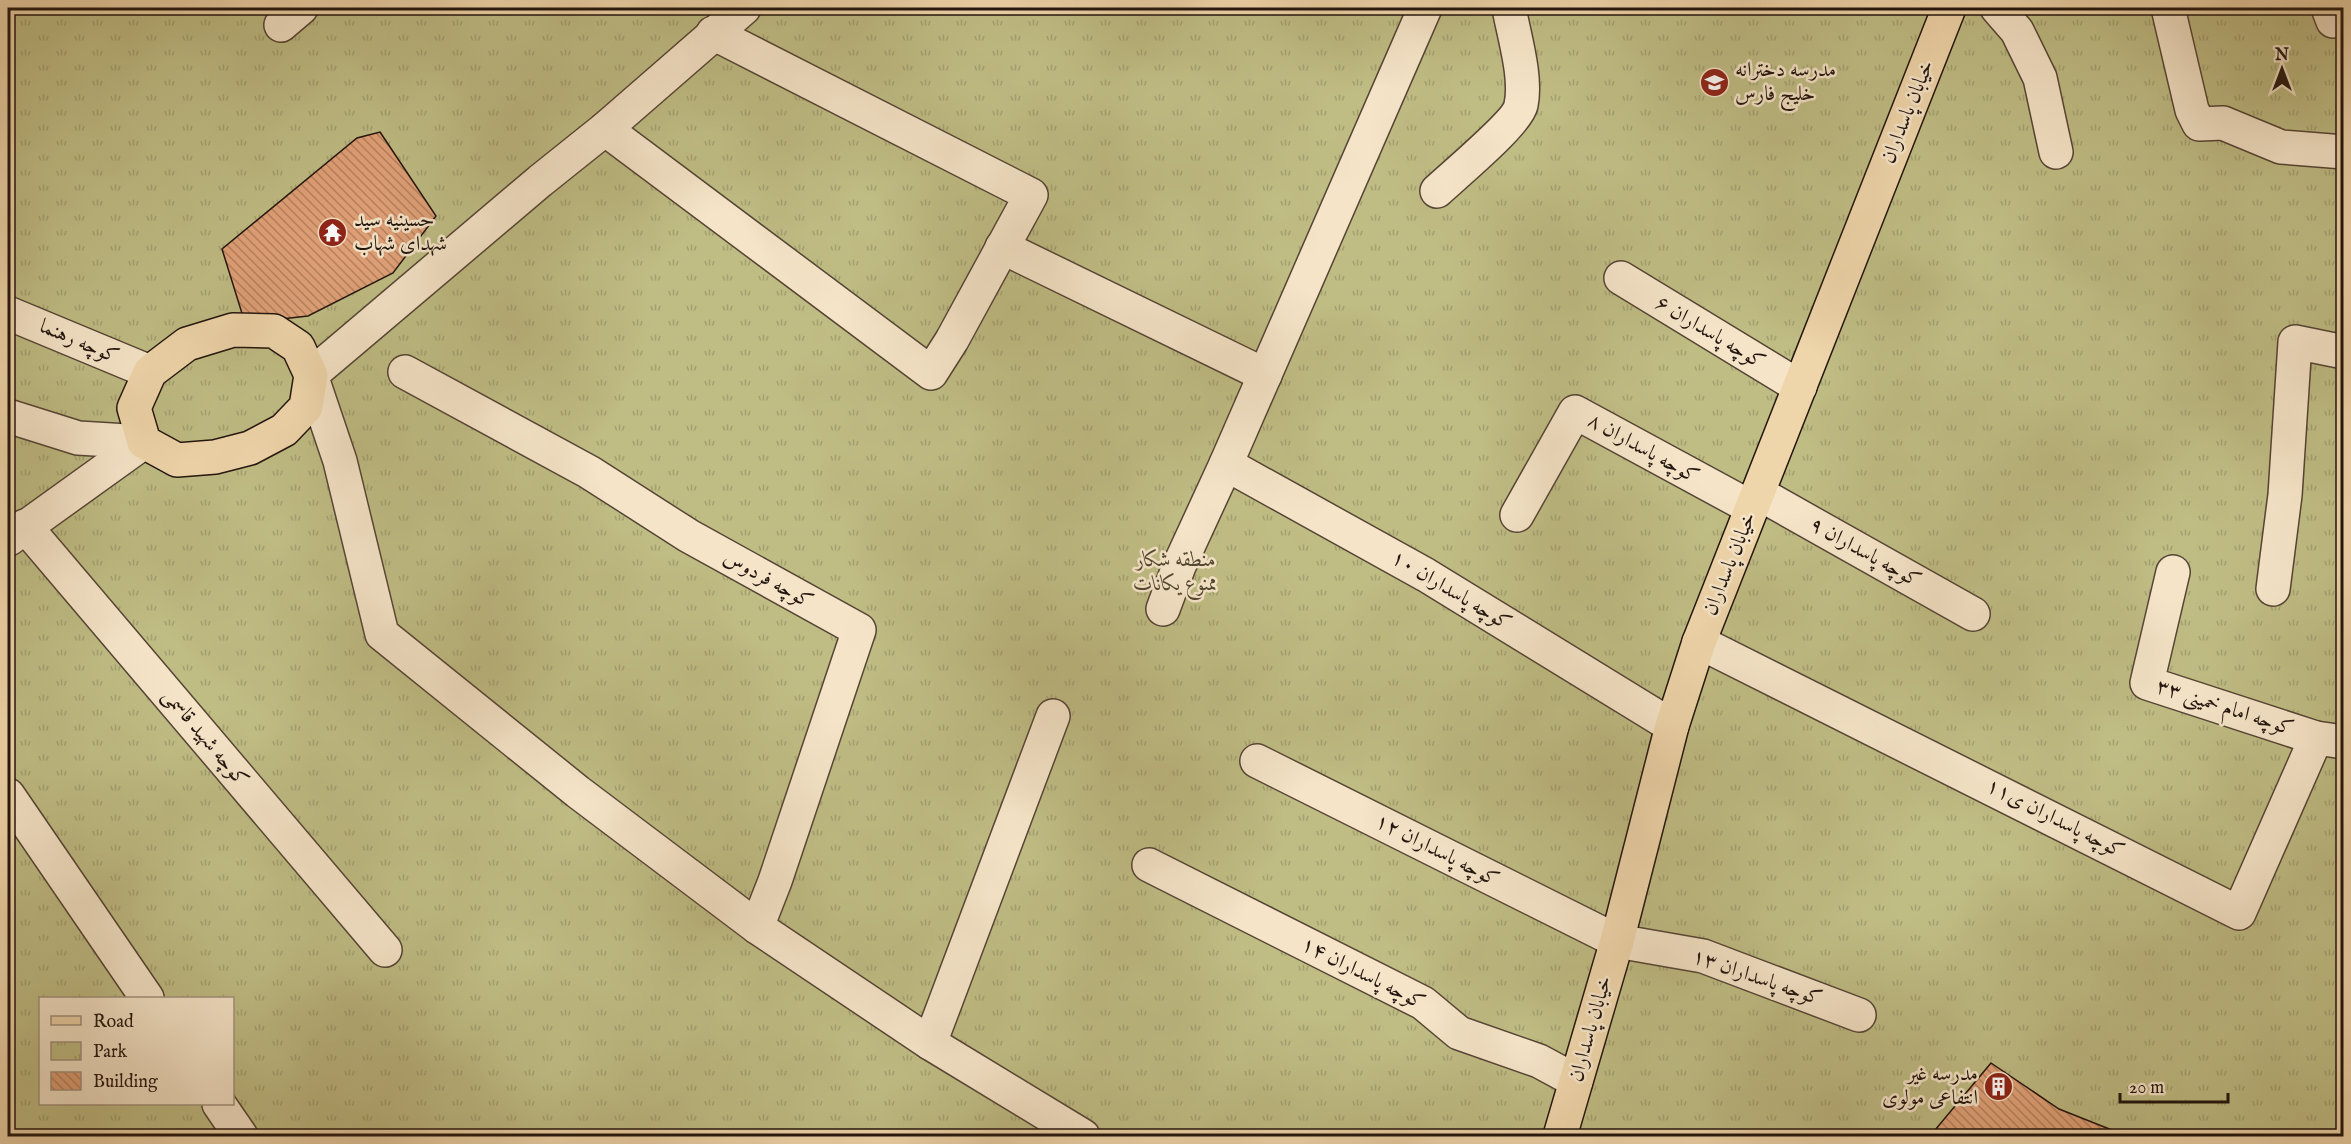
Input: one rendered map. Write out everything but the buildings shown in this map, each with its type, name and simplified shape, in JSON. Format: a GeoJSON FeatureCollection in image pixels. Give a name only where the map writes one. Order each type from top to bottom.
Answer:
{"type":"FeatureCollection","features":[{"type":"Feature","properties":{"kind":"main road","name":"خیابان پاسداران"},"geometry":{"type":"LineString","coordinates":[[1560,1137],[1617,941],[1672,726],[1699,642],[1949,8]]}},
{"type":"Feature","properties":{"kind":"main road"},"geometry":{"type":"LineString","coordinates":[[233,330],[274,331],[298,347],[311,375],[306,407],[284,430],[250,448],[215,457],[177,460],[144,442],[134,408],[150,372],[187,344],[233,330]]}},
{"type":"Feature","properties":{"kind":"street"},"geometry":{"type":"LineString","coordinates":[[744,8],[605,129],[540,181],[311,375],[339,461],[382,634],[578,792],[757,927],[930,1043],[1083,1137]]}},
{"type":"Feature","properties":{"kind":"street"},"geometry":{"type":"LineString","coordinates":[[1163,609],[1179,566],[1227,464],[1425,8]]}},
{"type":"Feature","properties":{"kind":"street"},"geometry":{"type":"LineString","coordinates":[[1437,191],[1510,122],[1521,107],[1523,86],[1509,8]]}},
{"type":"Feature","properties":{"kind":"street"},"geometry":{"type":"LineString","coordinates":[[1997,8],[2017,31],[2040,78],[2056,152]]}},
{"type":"Feature","properties":{"kind":"street"},"geometry":{"type":"LineString","coordinates":[[2168,8],[2192,110],[2199,124],[2223,123],[2281,147],[2343,152]]}},
{"type":"Feature","properties":{"kind":"street"},"geometry":{"type":"LineString","coordinates":[[605,129],[931,373],[952,340],[1031,195],[713,33]]}},
{"type":"Feature","properties":{"kind":"street"},"geometry":{"type":"LineString","coordinates":[[1002,247],[1265,375]]}},
{"type":"Feature","properties":{"kind":"street","name":"کوچه پاسداران ۶"},"geometry":{"type":"LineString","coordinates":[[1621,278],[1800,387]]}},
{"type":"Feature","properties":{"kind":"street","name":"کوچه رهنما"},"geometry":{"type":"LineString","coordinates":[[8,313],[150,372]]}},
{"type":"Feature","properties":{"kind":"street"},"geometry":{"type":"LineString","coordinates":[[2273,590],[2285,495],[2295,342],[2343,352]]}},
{"type":"Feature","properties":{"kind":"street","name":"کوچه فردوس"},"geometry":{"type":"LineString","coordinates":[[405,372],[589,472],[689,536],[859,630],[775,881],[757,927]]}},
{"type":"Feature","properties":{"kind":"street","name":"کوچه پاسداران ۸"},"geometry":{"type":"LineString","coordinates":[[1516,515],[1575,412],[1755,500]]}},
{"type":"Feature","properties":{"kind":"street"},"geometry":{"type":"LineString","coordinates":[[8,416],[78,438],[144,442]]}},
{"type":"Feature","properties":{"kind":"street"},"geometry":{"type":"LineString","coordinates":[[16,533],[144,442]]}},
{"type":"Feature","properties":{"kind":"street","name":"کوچه پاسداران ۱۰"},"geometry":{"type":"LineString","coordinates":[[1227,464],[1426,574],[1672,726]]}},
{"type":"Feature","properties":{"kind":"street","name":"کوچه پاسداران ۹"},"geometry":{"type":"LineString","coordinates":[[1755,500],[1973,614]]}},
{"type":"Feature","properties":{"kind":"street","name":"کوچه شهید قاسمی"},"geometry":{"type":"LineString","coordinates":[[16,533],[385,950]]}},
{"type":"Feature","properties":{"kind":"street","name":"کوچه امام خمینی ۳۳"},"geometry":{"type":"LineString","coordinates":[[2173,572],[2147,683],[2330,740]]}},
{"type":"Feature","properties":{"kind":"street","name":"کوچه پاسداران ی۱۱"},"geometry":{"type":"LineString","coordinates":[[1699,642],[2239,912],[2330,740]]}},
{"type":"Feature","properties":{"kind":"street"},"geometry":{"type":"LineString","coordinates":[[930,1043],[1053,716]]}},
{"type":"Feature","properties":{"kind":"street","name":"کوچه پاسداران ۱۲"},"geometry":{"type":"LineString","coordinates":[[1257,761],[1617,941]]}},
{"type":"Feature","properties":{"kind":"street"},"geometry":{"type":"LineString","coordinates":[[8,795],[146,997]]}},
{"type":"Feature","properties":{"kind":"street","name":"کوچه پاسداران ۱۴"},"geometry":{"type":"LineString","coordinates":[[1149,865],[1424,1003],[1460,1033],[1539,1062],[1576,1081]]}},
{"type":"Feature","properties":{"kind":"street","name":"کوچه پاسداران ۱۳"},"geometry":{"type":"LineString","coordinates":[[1617,941],[1703,956],[1859,1015]]}},
{"type":"Feature","properties":{"kind":"street"},"geometry":{"type":"LineString","coordinates":[[220,1105],[241,1137]]}},
{"type":"Feature","properties":{"kind":"green space","name":"منطقه شکار ممنوع یکانات"},"geometry":{"type":"Polygon","coordinates":[[[8,8],[2343,8],[2343,1136],[8,1136],[8,8]]]}},
{"type":"Feature","properties":{"kind":"place","name":"مدرسه دخترانه خلیج فارس"},"geometry":{"type":"Point","coordinates":[1714,82]}},
{"type":"Feature","properties":{"kind":"place","name":"حسینیه سید شهدای شهاب"},"geometry":{"type":"Point","coordinates":[333,232]}},
{"type":"Feature","properties":{"kind":"place","name":"مدرسه غیر انتفاعی مولوی"},"geometry":{"type":"Point","coordinates":[1999,1086]}}]}
